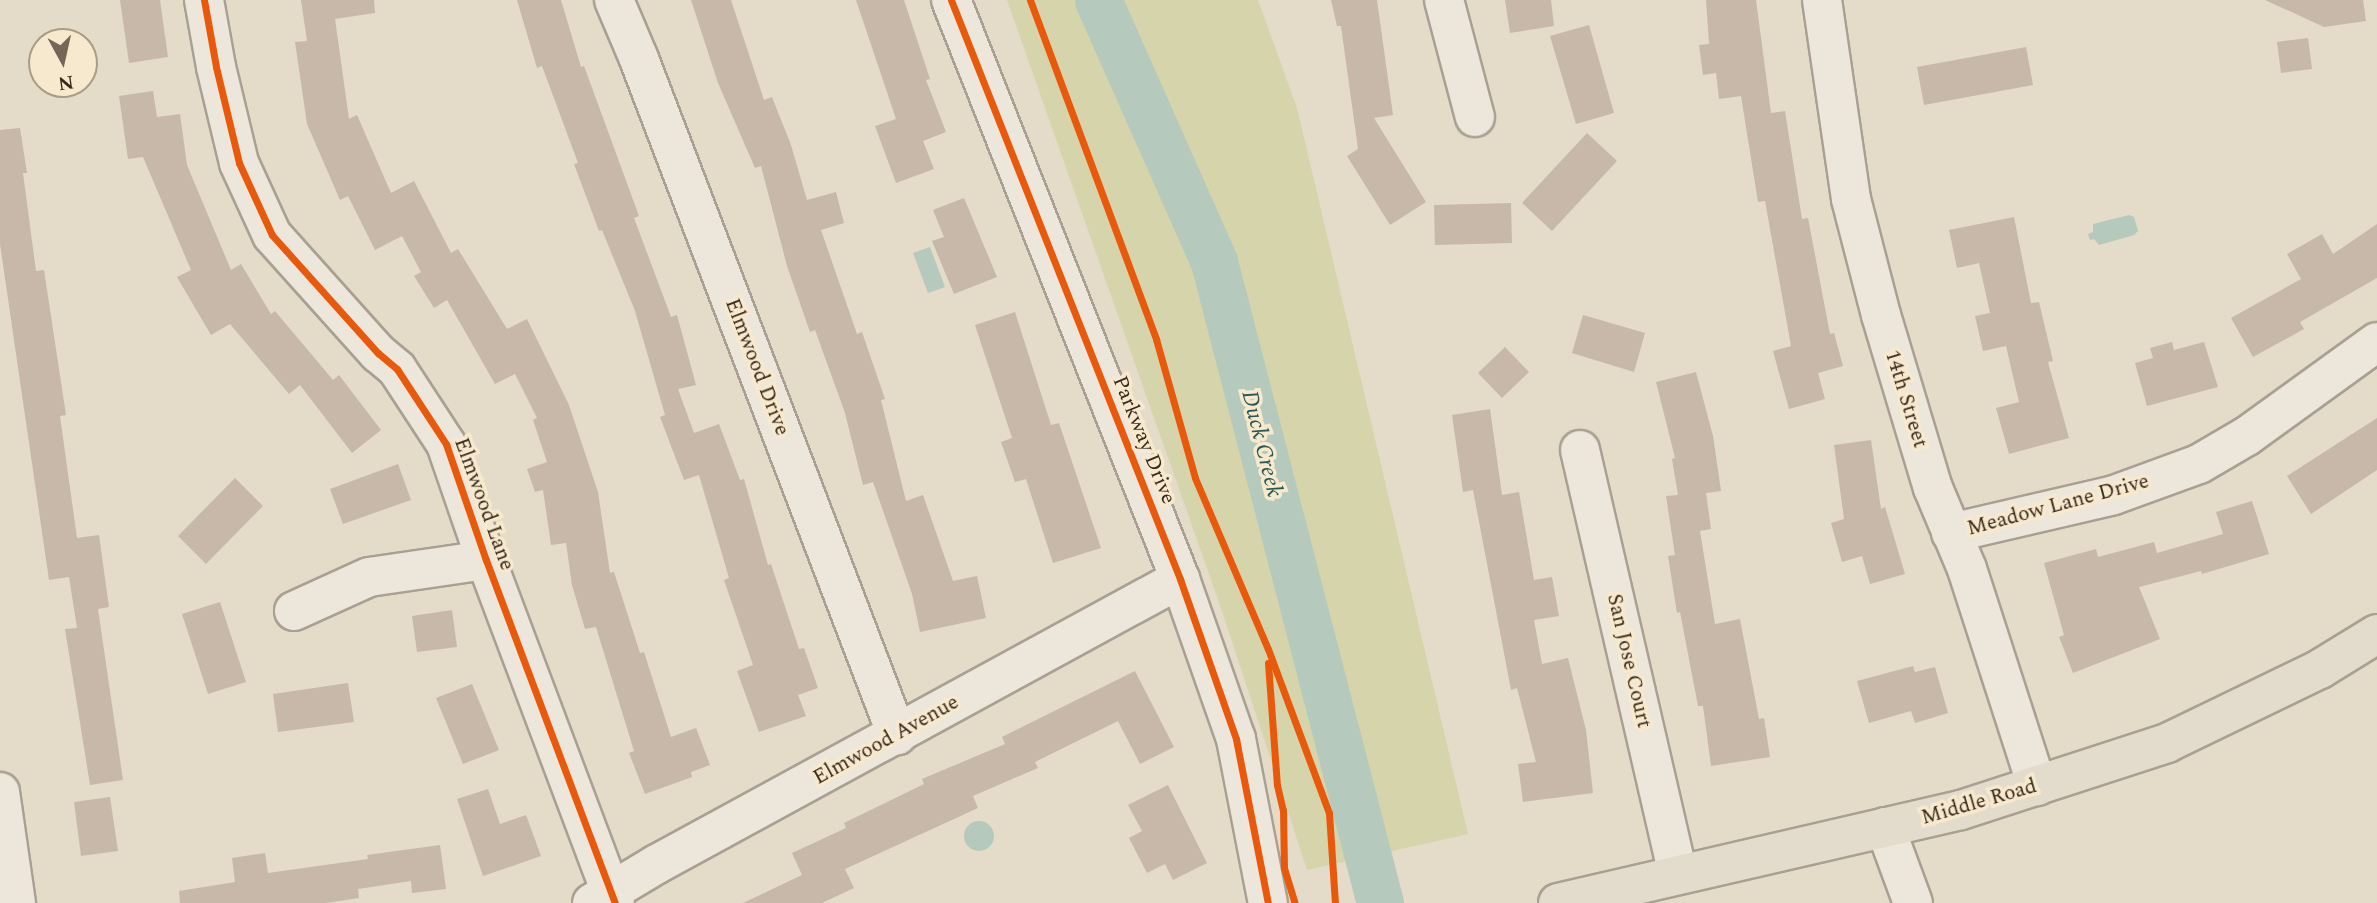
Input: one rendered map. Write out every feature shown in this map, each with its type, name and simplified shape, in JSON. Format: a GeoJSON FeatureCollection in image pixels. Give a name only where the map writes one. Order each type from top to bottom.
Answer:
{"type":"FeatureCollection","features":[{"type":"Feature","properties":{"kind":"main road","name":"Middle Road"},"geometry":{"type":"LineString","coordinates":[[1558,903],[1678,873],[1961,810],[2037,786],[2167,743],[2320,669],[2377,634]]}},
{"type":"Feature","properties":{"kind":"street","name":"Elmwood Lane"},"geometry":{"type":"LineString","coordinates":[[204,0],[239,163],[272,235],[378,353],[397,369],[446,443],[606,899]]}},
{"type":"Feature","properties":{"kind":"street","name":"Elmwood Drive"},"geometry":{"type":"LineString","coordinates":[[614,0],[639,59],[897,735]]}},
{"type":"Feature","properties":{"kind":"street","name":"Parkway Drive"},"geometry":{"type":"LineString","coordinates":[[951,0],[1180,579],[1236,739],[1268,903]]}},
{"type":"Feature","properties":{"kind":"street"},"geometry":{"type":"LineString","coordinates":[[1444,0],[1475,117]]}},
{"type":"Feature","properties":{"kind":"street","name":"14th Street"},"geometry":{"type":"LineString","coordinates":[[1822,0],[1851,199],[1881,314],[1924,461],[1967,569],[2037,786]]}},
{"type":"Feature","properties":{"kind":"street","name":"Meadow Lane Drive"},"geometry":{"type":"LineString","coordinates":[[1951,533],[2114,495],[2199,464],[2247,436],[2377,342]]}},
{"type":"Feature","properties":{"kind":"street","name":"San Jose Court"},"geometry":{"type":"LineString","coordinates":[[1580,450],[1678,873]]}},
{"type":"Feature","properties":{"kind":"street"},"geometry":{"type":"LineString","coordinates":[[294,611],[369,577],[486,560]]}},
{"type":"Feature","properties":{"kind":"street","name":"Elmwood Avenue"},"geometry":{"type":"LineString","coordinates":[[606,899],[1180,579]]}},
{"type":"Feature","properties":{"kind":"street"},"geometry":{"type":"LineString","coordinates":[[0,792],[16,903]]}},
{"type":"Feature","properties":{"kind":"street"},"geometry":{"type":"LineString","coordinates":[[1885,827],[1913,903]]}},
{"type":"Feature","properties":{"kind":"green space"},"geometry":{"type":"Polygon","coordinates":[[[1007,0],[1258,0],[1297,108],[1468,834],[1307,870],[1222,611],[1007,0]]]}},
{"type":"Feature","properties":{"kind":"shaded area"},"geometry":{"type":"Polygon","coordinates":[[[2129,215],[2134,217],[2138,231],[2134,235],[2099,245],[2094,239],[2090,240],[2088,234],[2093,232],[2093,224],[2129,215]]]}},
{"type":"Feature","properties":{"kind":"shaded area"},"geometry":{"type":"Polygon","coordinates":[[[930,247],[945,287],[928,293],[913,253],[930,247]]]}},
{"type":"Feature","properties":{"kind":"shaded area"},"geometry":{"type":"Polygon","coordinates":[[[979,821],[989,826],[994,836],[989,846],[979,851],[969,846],[964,836],[969,826],[979,821]]]}},
{"type":"Feature","properties":{"kind":"building"},"geometry":{"type":"Polygon","coordinates":[[[120,0],[160,0],[168,57],[129,63],[120,0]]]}},
{"type":"Feature","properties":{"kind":"building"},"geometry":{"type":"Polygon","coordinates":[[[301,0],[374,0],[375,13],[335,19],[349,119],[357,115],[391,193],[414,181],[451,253],[458,249],[507,329],[527,319],[569,405],[598,492],[610,573],[614,572],[640,653],[644,652],[671,737],[696,728],[710,765],[691,772],[692,777],[645,794],[629,753],[634,751],[596,627],[585,629],[572,585],[566,543],[551,545],[543,490],[535,492],[527,469],[547,462],[533,420],[537,418],[515,374],[495,384],[447,300],[434,308],[414,276],[421,272],[402,236],[375,250],[348,196],[340,200],[307,124],[295,42],[307,41],[301,0]]]}},
{"type":"Feature","properties":{"kind":"building"},"geometry":{"type":"Polygon","coordinates":[[[517,0],[561,0],[581,67],[584,66],[639,216],[634,218],[671,317],[677,315],[696,385],[678,389],[694,433],[719,424],[740,480],[744,479],[768,565],[771,564],[799,649],[804,648],[818,688],[798,695],[806,716],[759,732],[737,671],[753,665],[724,580],[729,578],[699,475],[684,480],[660,417],[665,415],[635,311],[602,230],[599,231],[574,164],[578,163],[542,66],[537,68],[517,0]]]}},
{"type":"Feature","properties":{"kind":"building"},"geometry":{"type":"Polygon","coordinates":[[[691,0],[731,0],[764,100],[772,97],[791,145],[807,200],[836,192],[844,223],[821,230],[857,334],[862,332],[885,399],[881,400],[906,501],[923,495],[953,581],[977,576],[986,618],[920,632],[912,594],[873,482],[863,485],[845,413],[815,330],[810,332],[787,266],[761,166],[755,168],[718,83],[691,0]]]}},
{"type":"Feature","properties":{"kind":"building"},"geometry":{"type":"Polygon","coordinates":[[[856,0],[904,0],[930,79],[926,80],[946,132],[923,141],[934,169],[896,183],[875,126],[896,119],[856,0]]]}},
{"type":"Feature","properties":{"kind":"building"},"geometry":{"type":"Polygon","coordinates":[[[1331,0],[1377,0],[1393,115],[1374,118],[1426,202],[1390,225],[1347,156],[1358,149],[1341,26],[1337,26],[1331,0]]]}},
{"type":"Feature","properties":{"kind":"building"},"geometry":{"type":"Polygon","coordinates":[[[1505,0],[1551,0],[1554,26],[1510,33],[1505,0]]]}},
{"type":"Feature","properties":{"kind":"building"},"geometry":{"type":"Polygon","coordinates":[[[1706,0],[1756,0],[1771,113],[1785,111],[1802,219],[1808,218],[1830,334],[1834,333],[1843,366],[1818,373],[1825,399],[1789,409],[1773,351],[1791,346],[1765,201],[1758,202],[1741,96],[1719,99],[1716,73],[1703,75],[1699,45],[1709,44],[1706,0]]]}},
{"type":"Feature","properties":{"kind":"building"},"geometry":{"type":"Polygon","coordinates":[[[2265,0],[2363,0],[2366,21],[2324,27],[2265,0]]]}},
{"type":"Feature","properties":{"kind":"building"},"geometry":{"type":"Polygon","coordinates":[[[1589,25],[1614,113],[1576,124],[1550,36],[1589,25]]]}},
{"type":"Feature","properties":{"kind":"building"},"geometry":{"type":"Polygon","coordinates":[[[2308,38],[2312,69],[2281,73],[2277,42],[2308,38]]]}},
{"type":"Feature","properties":{"kind":"building"},"geometry":{"type":"Polygon","coordinates":[[[2026,47],[2033,85],[1924,105],[1917,67],[2026,47]]]}},
{"type":"Feature","properties":{"kind":"building"},"geometry":{"type":"Polygon","coordinates":[[[153,91],[157,117],[180,114],[187,165],[231,270],[241,264],[271,314],[275,311],[333,380],[339,375],[381,430],[352,453],[300,385],[289,394],[230,324],[211,335],[177,277],[191,270],[143,157],[128,159],[119,96],[153,91]]]}},
{"type":"Feature","properties":{"kind":"building"},"geometry":{"type":"Polygon","coordinates":[[[20,128],[36,271],[44,270],[66,415],[60,416],[77,538],[99,535],[109,607],[98,609],[123,780],[90,785],[65,629],[77,628],[69,577],[49,580],[0,244],[0,130],[20,128]]]}},
{"type":"Feature","properties":{"kind":"building"},"geometry":{"type":"Polygon","coordinates":[[[1587,133],[1617,161],[1552,231],[1522,203],[1587,133]]]}},
{"type":"Feature","properties":{"kind":"building"},"geometry":{"type":"Polygon","coordinates":[[[964,198],[997,277],[954,294],[932,241],[944,237],[933,210],[964,198]]]}},
{"type":"Feature","properties":{"kind":"building"},"geometry":{"type":"Polygon","coordinates":[[[1511,203],[1512,243],[1435,245],[1434,205],[1511,203]]]}},
{"type":"Feature","properties":{"kind":"building"},"geometry":{"type":"Polygon","coordinates":[[[2014,217],[2031,303],[2039,302],[2053,361],[2048,362],[2069,438],[2009,454],[1996,408],[2019,402],[2006,346],[1983,351],[1975,316],[1990,313],[1979,263],[1957,268],[1949,230],[2014,217]]]}},
{"type":"Feature","properties":{"kind":"building"},"geometry":{"type":"Polygon","coordinates":[[[2377,224],[2377,278],[2300,322],[2304,329],[2253,357],[2231,318],[2301,279],[2287,254],[2322,234],[2333,254],[2377,224]]]}},
{"type":"Feature","properties":{"kind":"building"},"geometry":{"type":"Polygon","coordinates":[[[1015,312],[1051,425],[1059,423],[1101,548],[1053,563],[1026,479],[1015,482],[1001,442],[1012,438],[975,325],[1015,312]]]}},
{"type":"Feature","properties":{"kind":"building"},"geometry":{"type":"Polygon","coordinates":[[[1583,315],[1645,333],[1634,372],[1572,353],[1583,315]]]}},
{"type":"Feature","properties":{"kind":"building"},"geometry":{"type":"Polygon","coordinates":[[[2172,342],[2174,350],[2204,342],[2218,387],[2147,406],[2135,363],[2153,358],[2150,348],[2172,342]]]}},
{"type":"Feature","properties":{"kind":"building"},"geometry":{"type":"Polygon","coordinates":[[[1505,347],[1529,372],[1502,398],[1478,373],[1505,347]]]}},
{"type":"Feature","properties":{"kind":"building"},"geometry":{"type":"Polygon","coordinates":[[[1696,372],[1713,436],[1721,491],[1706,493],[1711,529],[1700,531],[1715,624],[1740,619],[1759,719],[1764,718],[1770,757],[1711,766],[1703,706],[1698,706],[1680,612],[1677,613],[1668,556],[1675,555],[1666,496],[1678,495],[1672,459],[1675,458],[1656,382],[1696,372]]]}},
{"type":"Feature","properties":{"kind":"building"},"geometry":{"type":"Polygon","coordinates":[[[1490,409],[1502,495],[1519,492],[1534,580],[1552,577],[1559,616],[1534,620],[1542,664],[1568,658],[1586,730],[1593,793],[1523,802],[1518,764],[1536,762],[1517,688],[1511,690],[1473,490],[1463,492],[1452,415],[1490,409]]]}},
{"type":"Feature","properties":{"kind":"building"},"geometry":{"type":"Polygon","coordinates":[[[2377,418],[2377,470],[2311,514],[2287,476],[2377,418]]]}},
{"type":"Feature","properties":{"kind":"building"},"geometry":{"type":"Polygon","coordinates":[[[1871,440],[1881,509],[1885,507],[1905,574],[1870,584],[1862,556],[1842,562],[1831,523],[1844,519],[1834,445],[1871,440]]]}},
{"type":"Feature","properties":{"kind":"building"},"geometry":{"type":"Polygon","coordinates":[[[398,464],[411,500],[343,524],[330,489],[398,464]]]}},
{"type":"Feature","properties":{"kind":"building"},"geometry":{"type":"Polygon","coordinates":[[[235,478],[263,506],[206,564],[178,536],[235,478]]]}},
{"type":"Feature","properties":{"kind":"building"},"geometry":{"type":"Polygon","coordinates":[[[2252,501],[2269,554],[2202,574],[2201,571],[2139,587],[2160,639],[2073,673],[2059,637],[2064,635],[2044,563],[2096,549],[2098,557],[2154,542],[2157,553],[2223,534],[2216,512],[2252,501]]]}},
{"type":"Feature","properties":{"kind":"building"},"geometry":{"type":"Polygon","coordinates":[[[220,602],[246,682],[208,694],[182,614],[220,602]]]}},
{"type":"Feature","properties":{"kind":"building"},"geometry":{"type":"Polygon","coordinates":[[[452,610],[457,647],[417,652],[412,616],[452,610]]]}},
{"type":"Feature","properties":{"kind":"building"},"geometry":{"type":"Polygon","coordinates":[[[1913,666],[1915,672],[1935,667],[1948,713],[1915,723],[1911,711],[1869,723],[1857,681],[1913,666]]]}},
{"type":"Feature","properties":{"kind":"building"},"geometry":{"type":"Polygon","coordinates":[[[1135,671],[1174,747],[1140,764],[1118,721],[1035,762],[1038,768],[973,796],[978,808],[845,869],[854,888],[822,903],[743,903],[802,875],[792,853],[846,828],[844,823],[924,784],[922,779],[1005,744],[1002,737],[1135,671]]]}},
{"type":"Feature","properties":{"kind":"building"},"geometry":{"type":"Polygon","coordinates":[[[348,683],[354,722],[278,732],[273,694],[348,683]]]}},
{"type":"Feature","properties":{"kind":"building"},"geometry":{"type":"Polygon","coordinates":[[[472,684],[499,750],[463,764],[436,698],[472,684]]]}},
{"type":"Feature","properties":{"kind":"building"},"geometry":{"type":"Polygon","coordinates":[[[1168,785],[1207,863],[1173,880],[1165,864],[1147,873],[1129,838],[1142,831],[1128,805],[1168,785]]]}},
{"type":"Feature","properties":{"kind":"building"},"geometry":{"type":"Polygon","coordinates":[[[488,789],[500,824],[526,815],[541,856],[483,876],[457,799],[488,789]]]}},
{"type":"Feature","properties":{"kind":"building"},"geometry":{"type":"Polygon","coordinates":[[[110,797],[118,851],[81,856],[74,802],[110,797]]]}},
{"type":"Feature","properties":{"kind":"building"},"geometry":{"type":"Polygon","coordinates":[[[440,845],[446,889],[412,893],[411,881],[358,889],[359,898],[326,903],[180,903],[179,891],[235,882],[232,858],[265,853],[268,873],[368,859],[367,855],[440,845]]]}},
{"type":"Feature","properties":{"kind":"waterway","name":"Duck Creek"},"geometry":{"type":"LineString","coordinates":[[1098,0],[1214,262],[1380,903]]}},
{"type":"Feature","properties":{"kind":"cycle path"},"geometry":{"type":"LineString","coordinates":[[204,0],[216,67],[239,163],[272,235],[378,353],[397,369],[446,444],[486,560],[615,903]]}},
{"type":"Feature","properties":{"kind":"cycle path"},"geometry":{"type":"LineString","coordinates":[[951,0],[1180,579],[1236,739],[1268,903]]}},
{"type":"Feature","properties":{"kind":"cycle path"},"geometry":{"type":"LineString","coordinates":[[1030,0],[1156,339],[1195,478],[1268,649],[1329,813],[1335,903]]}},
{"type":"Feature","properties":{"kind":"cycle path"},"geometry":{"type":"LineString","coordinates":[[1268,663],[1277,785],[1283,810],[1284,868],[1295,903]]}}]}
